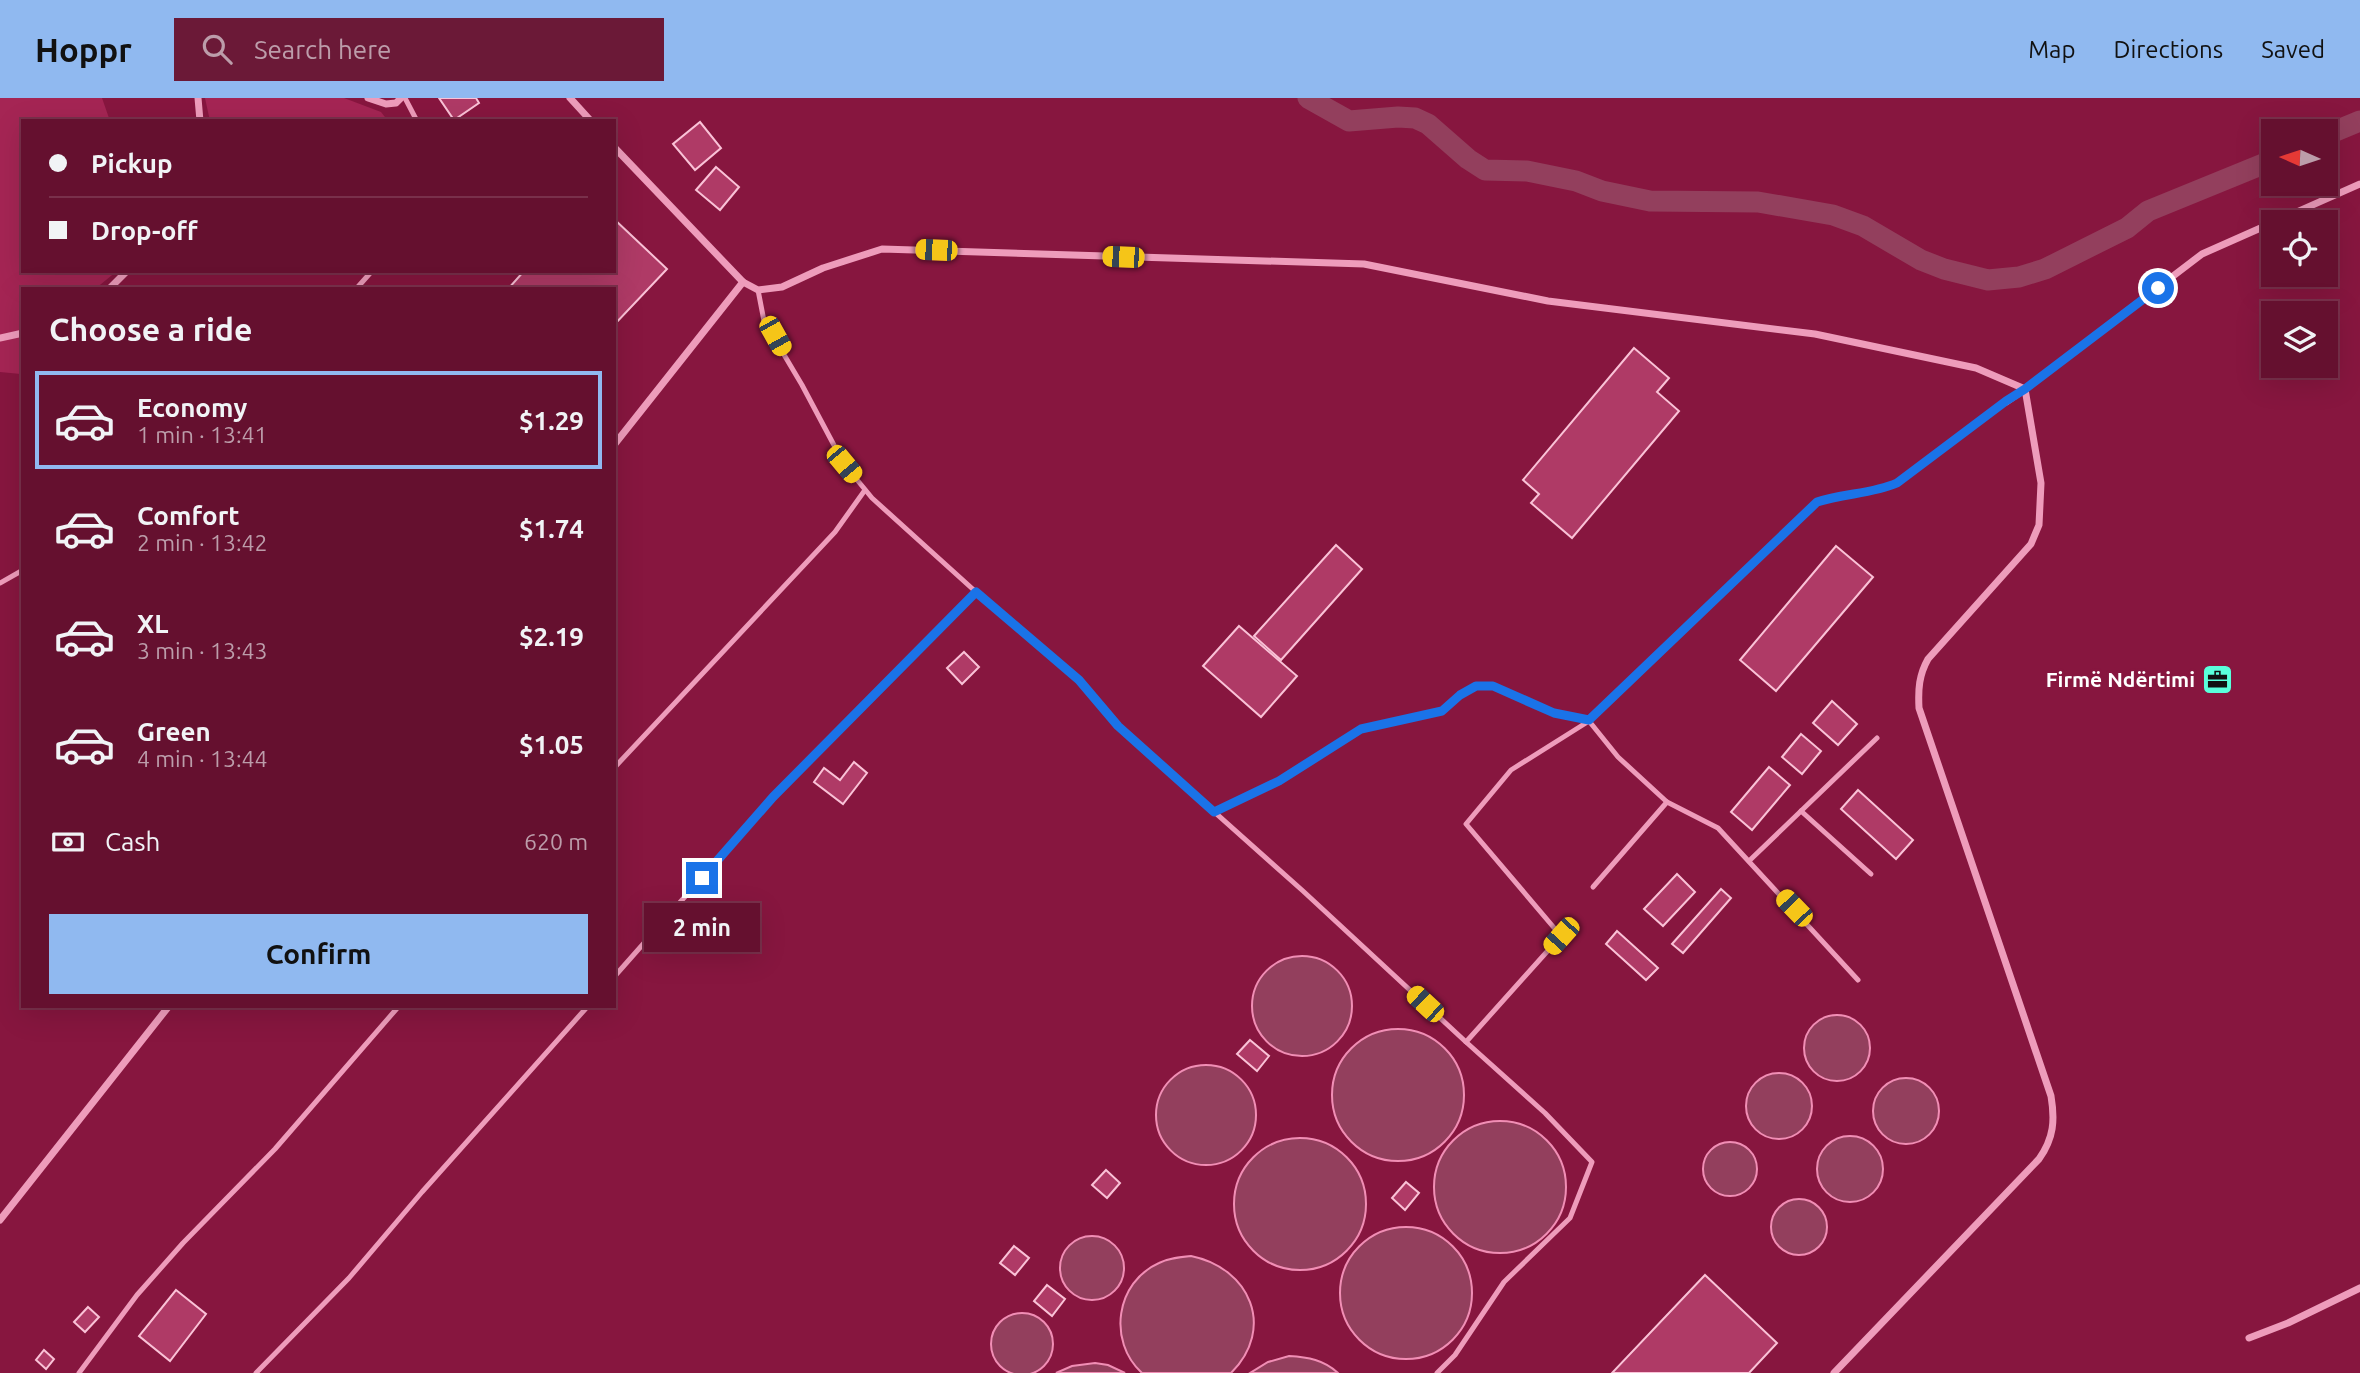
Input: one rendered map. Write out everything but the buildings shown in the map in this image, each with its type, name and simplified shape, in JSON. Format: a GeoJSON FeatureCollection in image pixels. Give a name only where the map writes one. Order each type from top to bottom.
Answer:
{"type":"FeatureCollection","features":[{"type":"Feature","properties":{"kind":"street"},"geometry":{"type":"LineString","coordinates":[[198,98],[200,119]]}},
{"type":"Feature","properties":{"kind":"street"},"geometry":{"type":"LineString","coordinates":[[368,98],[386,104],[396,103],[403,98]]}},
{"type":"Feature","properties":{"kind":"street"},"geometry":{"type":"LineString","coordinates":[[570,98],[588,119]]}},
{"type":"Feature","properties":{"kind":"street"},"geometry":{"type":"LineString","coordinates":[[616,149],[743,282],[758,290],[782,286],[822,268],[882,249],[1364,264],[1548,301],[1815,334],[1976,368],[2025,389]]}},
{"type":"Feature","properties":{"kind":"street"},"geometry":{"type":"LineString","coordinates":[[2006,401],[2202,254],[2360,184]]}},
{"type":"Feature","properties":{"kind":"street"},"geometry":{"type":"LineString","coordinates":[[111,287],[125,273]]}},
{"type":"Feature","properties":{"kind":"street"},"geometry":{"type":"LineString","coordinates":[[616,442],[743,282]]}},
{"type":"Feature","properties":{"kind":"street"},"geometry":{"type":"LineString","coordinates":[[0,338],[21,333]]}},
{"type":"Feature","properties":{"kind":"street"},"geometry":{"type":"LineString","coordinates":[[1834,1373],[2039,1159],[2048,1147],[2054,1130],[2051,1096],[1919,708],[1918,688],[1921,671],[1928,659],[2031,544],[2039,526],[2041,483],[2025,389]]}},
{"type":"Feature","properties":{"kind":"street"},"geometry":{"type":"LineString","coordinates":[[0,1220],[167,1008]]}},
{"type":"Feature","properties":{"kind":"street"},"geometry":{"type":"LineString","coordinates":[[2249,1338],[2288,1323],[2360,1288]]}},
{"type":"Feature","properties":{"kind":"lane"},"geometry":{"type":"LineString","coordinates":[[403,98],[416,119]]}},
{"type":"Feature","properties":{"kind":"lane"},"geometry":{"type":"LineString","coordinates":[[358,287],[370,273]]}},
{"type":"Feature","properties":{"kind":"lane"},"geometry":{"type":"LineString","coordinates":[[758,290],[764,321],[796,372],[844,464],[865,490],[976,592],[1079,680],[1118,726],[1545,1113],[1592,1162],[1570,1218],[1504,1282],[1455,1354],[1437,1373]]}},
{"type":"Feature","properties":{"kind":"lane"},"geometry":{"type":"LineString","coordinates":[[1465,1042],[1561,936],[1466,824],[1511,770],[1589,720],[1817,502],[1837,495],[1880,490],[1897,483],[2006,401]]}},
{"type":"Feature","properties":{"kind":"lane"},"geometry":{"type":"LineString","coordinates":[[616,766],[835,532],[865,490]]}},
{"type":"Feature","properties":{"kind":"lane"},"geometry":{"type":"LineString","coordinates":[[0,583],[21,571]]}},
{"type":"Feature","properties":{"kind":"lane"},"geometry":{"type":"LineString","coordinates":[[616,974],[773,797],[976,592]]}},
{"type":"Feature","properties":{"kind":"lane"},"geometry":{"type":"LineString","coordinates":[[1214,812],[1279,781],[1361,729],[1442,711],[1460,695],[1476,686],[1493,686],[1554,713],[1589,720],[1618,757],[1667,802],[1718,828],[1858,980]]}},
{"type":"Feature","properties":{"kind":"lane"},"geometry":{"type":"LineString","coordinates":[[1749,860],[1877,738]]}},
{"type":"Feature","properties":{"kind":"lane"},"geometry":{"type":"LineString","coordinates":[[1593,887],[1667,802]]}},
{"type":"Feature","properties":{"kind":"lane"},"geometry":{"type":"LineString","coordinates":[[1801,811],[1871,874]]}},
{"type":"Feature","properties":{"kind":"lane"},"geometry":{"type":"LineString","coordinates":[[79,1373],[137,1295],[183,1243],[275,1149],[398,1008]]}},
{"type":"Feature","properties":{"kind":"lane"},"geometry":{"type":"LineString","coordinates":[[256,1373],[349,1279],[422,1192],[586,1008]]}},
{"type":"Feature","properties":{"kind":"shaded area"},"geometry":{"type":"Polygon","coordinates":[[[0,98],[102,98],[109,119],[21,119],[21,273],[115,273],[97,287],[21,287],[21,374],[0,372],[0,98]]]}},
{"type":"Feature","properties":{"kind":"shaded area"},"geometry":{"type":"Polygon","coordinates":[[[205,98],[344,98],[381,112],[386,119],[210,119],[205,98]]]}},
{"type":"Feature","properties":{"kind":"shaded area"},"geometry":{"type":"Polygon","coordinates":[[[1302,956],[1321,960],[1337,971],[1348,987],[1352,1006],[1348,1025],[1337,1041],[1321,1052],[1302,1056],[1283,1052],[1267,1041],[1256,1025],[1252,1006],[1256,987],[1267,971],[1283,960],[1302,956]]]}},
{"type":"Feature","properties":{"kind":"shaded area"},"geometry":{"type":"Polygon","coordinates":[[[1837,1015],[1850,1017],[1860,1025],[1868,1035],[1868,1061],[1860,1071],[1850,1079],[1837,1081],[1824,1079],[1814,1071],[1806,1061],[1804,1048],[1806,1035],[1814,1025],[1824,1017],[1837,1015]]]}},
{"type":"Feature","properties":{"kind":"shaded area"},"geometry":{"type":"Polygon","coordinates":[[[1398,1029],[1423,1034],[1444,1049],[1459,1070],[1464,1095],[1459,1120],[1444,1141],[1423,1156],[1398,1161],[1373,1156],[1352,1141],[1337,1120],[1332,1095],[1337,1070],[1352,1049],[1373,1034],[1398,1029]]]}},
{"type":"Feature","properties":{"kind":"shaded area"},"geometry":{"type":"Polygon","coordinates":[[[1206,1065],[1225,1069],[1241,1080],[1252,1096],[1256,1115],[1252,1134],[1241,1150],[1225,1161],[1206,1165],[1187,1161],[1171,1150],[1160,1134],[1156,1115],[1160,1096],[1171,1080],[1187,1069],[1206,1065]]]}},
{"type":"Feature","properties":{"kind":"shaded area"},"geometry":{"type":"Polygon","coordinates":[[[1779,1073],[1792,1075],[1802,1083],[1810,1093],[1810,1119],[1802,1129],[1792,1137],[1779,1139],[1766,1137],[1756,1129],[1748,1119],[1746,1106],[1748,1093],[1756,1083],[1766,1075],[1779,1073]]]}},
{"type":"Feature","properties":{"kind":"shaded area"},"geometry":{"type":"Polygon","coordinates":[[[1906,1078],[1919,1080],[1934,1093],[1939,1111],[1937,1124],[1924,1139],[1906,1144],[1893,1142],[1878,1129],[1873,1111],[1875,1098],[1888,1083],[1906,1078]]]}},
{"type":"Feature","properties":{"kind":"shaded area"},"geometry":{"type":"Polygon","coordinates":[[[1500,1121],[1525,1126],[1546,1141],[1561,1162],[1566,1187],[1561,1212],[1546,1233],[1525,1248],[1500,1253],[1475,1248],[1454,1233],[1439,1212],[1434,1187],[1439,1162],[1454,1141],[1475,1126],[1500,1121]]]}},
{"type":"Feature","properties":{"kind":"shaded area"},"geometry":{"type":"Polygon","coordinates":[[[1850,1136],[1863,1138],[1878,1151],[1883,1169],[1881,1182],[1868,1197],[1850,1202],[1837,1200],[1822,1187],[1817,1169],[1819,1156],[1832,1141],[1850,1136]]]}},
{"type":"Feature","properties":{"kind":"shaded area"},"geometry":{"type":"Polygon","coordinates":[[[1300,1138],[1325,1143],[1346,1158],[1361,1179],[1366,1204],[1361,1229],[1346,1250],[1325,1265],[1300,1270],[1275,1265],[1254,1250],[1239,1229],[1234,1204],[1239,1179],[1254,1158],[1275,1143],[1300,1138]]]}},
{"type":"Feature","properties":{"kind":"shaded area"},"geometry":{"type":"Polygon","coordinates":[[[1735,1142],[1745,1146],[1753,1154],[1757,1169],[1753,1184],[1745,1192],[1725,1196],[1715,1192],[1707,1184],[1703,1164],[1707,1154],[1715,1146],[1735,1142]]]}},
{"type":"Feature","properties":{"kind":"shaded area"},"geometry":{"type":"Polygon","coordinates":[[[1799,1199],[1814,1204],[1822,1212],[1827,1227],[1822,1242],[1814,1250],[1799,1255],[1784,1250],[1776,1242],[1771,1227],[1776,1212],[1784,1204],[1799,1199]]]}},
{"type":"Feature","properties":{"kind":"shaded area"},"geometry":{"type":"Polygon","coordinates":[[[1406,1227],[1431,1232],[1453,1246],[1467,1268],[1472,1293],[1467,1318],[1453,1340],[1431,1354],[1406,1359],[1381,1354],[1359,1340],[1345,1318],[1340,1293],[1345,1268],[1359,1246],[1381,1232],[1406,1227]]]}},
{"type":"Feature","properties":{"kind":"shaded area"},"geometry":{"type":"Polygon","coordinates":[[[1092,1236],[1110,1242],[1118,1250],[1124,1268],[1118,1286],[1110,1294],[1092,1300],[1074,1294],[1066,1286],[1060,1268],[1066,1250],[1074,1242],[1092,1236]]]}},
{"type":"Feature","properties":{"kind":"shaded area"},"geometry":{"type":"Polygon","coordinates":[[[1191,1256],[1212,1263],[1228,1273],[1241,1286],[1250,1302],[1254,1319],[1252,1337],[1245,1356],[1231,1373],[1142,1373],[1131,1360],[1124,1345],[1121,1313],[1125,1298],[1144,1272],[1167,1260],[1191,1256]]]}},
{"type":"Feature","properties":{"kind":"shaded area"},"geometry":{"type":"Polygon","coordinates":[[[1016,1313],[1028,1313],[1039,1318],[1048,1327],[1053,1338],[1053,1350],[1048,1361],[1031,1374],[1013,1374],[1005,1370],[996,1361],[991,1350],[991,1338],[996,1327],[1005,1318],[1016,1313]]]}},
{"type":"Feature","properties":{"kind":"shaded area"},"geometry":{"type":"Polygon","coordinates":[[[1289,1356],[1315,1360],[1338,1373],[1250,1373],[1268,1362],[1289,1356]]]}},
{"type":"Feature","properties":{"kind":"shaded area"},"geometry":{"type":"Polygon","coordinates":[[[1095,1363],[1108,1365],[1125,1373],[1056,1373],[1072,1366],[1095,1363]]]}},
{"type":"Feature","properties":{"kind":"waterway"},"geometry":{"type":"LineString","coordinates":[[1308,98],[1349,121],[1415,118],[1428,124],[1468,159],[1485,170],[1527,171],[1650,201],[1758,202],[1833,215],[1863,226],[1921,260],[1988,280],[2019,277],[2045,269],[2127,228],[2148,211],[2261,165]]}},
{"type":"Feature","properties":{"kind":"waterway"},"geometry":{"type":"LineString","coordinates":[[2338,130],[2360,121]]}},
{"type":"Feature","properties":{"kind":"place","name":"Firmë Ndërtimi"},"geometry":{"type":"Point","coordinates":[2218,679]}},
{"type":"Feature","properties":{"kind":"route"},"geometry":{"type":"LineString","coordinates":[[702,878],[773,797],[976,592],[1079,680],[1118,726],[1214,812],[1279,781],[1361,729],[1442,711],[1460,695],[1476,686],[1493,686],[1554,713],[1589,720],[1817,502],[1837,495],[1880,490],[1897,483],[2158,288]]}}]}
